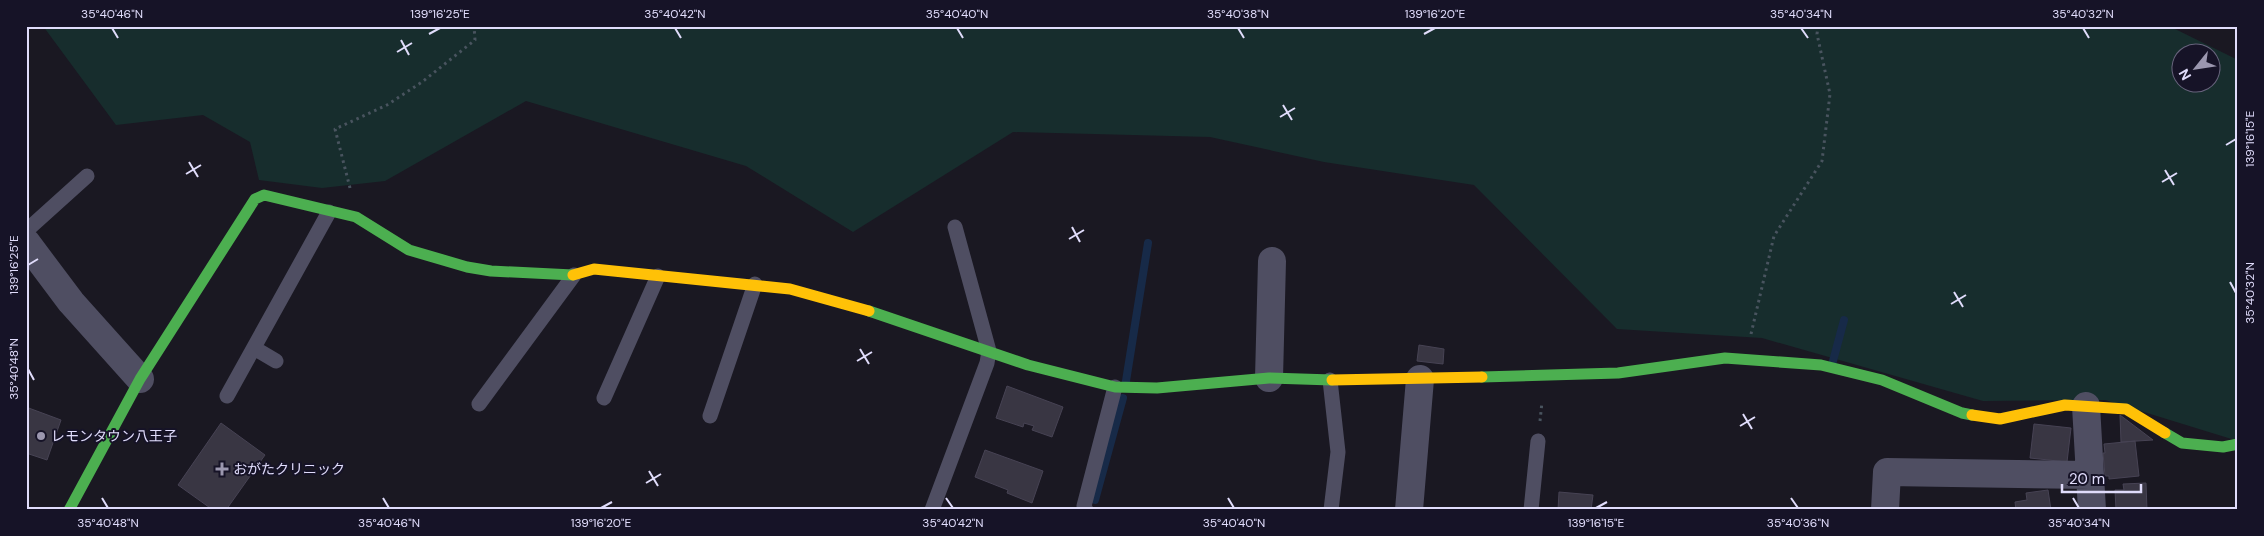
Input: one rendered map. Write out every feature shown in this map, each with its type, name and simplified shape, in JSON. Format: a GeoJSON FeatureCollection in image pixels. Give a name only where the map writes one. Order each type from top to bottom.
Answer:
{"type":"FeatureCollection","features":[{"type":"Feature","properties":{"kind":"street"},"geometry":{"type":"LineString","coordinates":[[69,510],[140,378],[255,199],[264,195],[356,217],[409,250],[467,266],[491,271],[574,275],[594,269],[790,289],[845,302],[1028,365],[1115,387],[1157,388],[1269,378],[1330,380],[1420,379],[1618,373],[1725,358],[1745,359],[1821,365],[1882,380],[1962,413],[2000,418],[2065,405],[2126,409],[2182,443],[2223,447],[2238,444]]}},
{"type":"Feature","properties":{"kind":"street"},"geometry":{"type":"LineString","coordinates":[[26,242],[71,302],[140,378]]}},
{"type":"Feature","properties":{"kind":"street"},"geometry":{"type":"LineString","coordinates":[[1269,378],[1272,261]]}},
{"type":"Feature","properties":{"kind":"street"},"geometry":{"type":"LineString","coordinates":[[1409,510],[1420,379]]}},
{"type":"Feature","properties":{"kind":"street"},"geometry":{"type":"LineString","coordinates":[[2086,406],[2092,510]]}},
{"type":"Feature","properties":{"kind":"street"},"geometry":{"type":"LineString","coordinates":[[1885,510],[1887,472],[2090,475]]}},
{"type":"Feature","properties":{"kind":"lane"},"geometry":{"type":"LineString","coordinates":[[26,231],[87,176]]}},
{"type":"Feature","properties":{"kind":"lane"},"geometry":{"type":"LineString","coordinates":[[227,396],[329,212]]}},
{"type":"Feature","properties":{"kind":"lane"},"geometry":{"type":"LineString","coordinates":[[932,510],[987,364],[989,351],[955,227]]}},
{"type":"Feature","properties":{"kind":"lane"},"geometry":{"type":"LineString","coordinates":[[479,404],[574,275]]}},
{"type":"Feature","properties":{"kind":"lane"},"geometry":{"type":"LineString","coordinates":[[604,398],[658,276]]}},
{"type":"Feature","properties":{"kind":"lane"},"geometry":{"type":"LineString","coordinates":[[710,416],[755,284]]}},
{"type":"Feature","properties":{"kind":"lane"},"geometry":{"type":"LineString","coordinates":[[254,348],[276,361]]}},
{"type":"Feature","properties":{"kind":"lane"},"geometry":{"type":"LineString","coordinates":[[1330,380],[1338,452],[1331,510]]}},
{"type":"Feature","properties":{"kind":"lane"},"geometry":{"type":"LineString","coordinates":[[1086,510],[1084,506],[1115,387]]}},
{"type":"Feature","properties":{"kind":"lane"},"geometry":{"type":"LineString","coordinates":[[1531,510],[1538,441]]}},
{"type":"Feature","properties":{"kind":"path"},"geometry":{"type":"LineString","coordinates":[[348,180],[335,129],[387,105],[422,82],[475,40],[474,26]]}},
{"type":"Feature","properties":{"kind":"path"},"geometry":{"type":"LineString","coordinates":[[1745,359],[1774,236],[1822,161],[1830,94],[1818,26]]}},
{"type":"Feature","properties":{"kind":"path"},"geometry":{"type":"LineString","coordinates":[[1538,441],[1542,394]]}},
{"type":"Feature","properties":{"kind":"green space"},"geometry":{"type":"Polygon","coordinates":[[[43,26],[2169,26],[2201,42],[2172,42],[2172,92],[2222,92],[2222,52],[2238,60],[2238,441],[2105,400],[1983,401],[1762,338],[1617,329],[1474,185],[1324,162],[1210,137],[1013,132],[853,232],[746,166],[526,101],[385,181],[322,188],[259,180],[250,142],[203,115],[116,125],[43,26]]]}},
{"type":"Feature","properties":{"kind":"building"},"geometry":{"type":"Polygon","coordinates":[[[1419,345],[1444,349],[1443,364],[1417,361],[1419,345]]]}},
{"type":"Feature","properties":{"kind":"building"},"geometry":{"type":"Polygon","coordinates":[[[1007,386],[1063,407],[1052,437],[1032,430],[1034,426],[1024,423],[1023,427],[996,418],[1007,386]]]}},
{"type":"Feature","properties":{"kind":"building","name":"レモンタウン八王子"},"geometry":{"type":"Polygon","coordinates":[[[26,407],[61,420],[47,460],[26,453],[26,407]]]}},
{"type":"Feature","properties":{"kind":"building"},"geometry":{"type":"Polygon","coordinates":[[[2120,415],[2153,440],[2121,442],[2120,415]]]}},
{"type":"Feature","properties":{"kind":"building","name":"おがたクリニック"},"geometry":{"type":"Polygon","coordinates":[[[221,423],[265,455],[226,510],[213,510],[178,485],[221,423]]]}},
{"type":"Feature","properties":{"kind":"building"},"geometry":{"type":"Polygon","coordinates":[[[2034,424],[2071,428],[2067,462],[2030,458],[2034,424]]]}},
{"type":"Feature","properties":{"kind":"building"},"geometry":{"type":"Polygon","coordinates":[[[2135,441],[2139,476],[2109,479],[2109,476],[2105,476],[2104,444],[2135,441]]]}},
{"type":"Feature","properties":{"kind":"building"},"geometry":{"type":"Polygon","coordinates":[[[985,450],[1043,471],[1032,503],[1007,493],[1008,490],[975,477],[985,450]]]}},
{"type":"Feature","properties":{"kind":"building"},"geometry":{"type":"Polygon","coordinates":[[[2146,483],[2147,510],[2116,510],[2115,490],[2124,490],[2123,484],[2146,483]]]}},
{"type":"Feature","properties":{"kind":"building"},"geometry":{"type":"Polygon","coordinates":[[[2048,490],[2051,510],[2016,510],[2015,502],[2027,500],[2026,493],[2048,490]]]}},
{"type":"Feature","properties":{"kind":"building"},"geometry":{"type":"Polygon","coordinates":[[[1559,492],[1593,495],[1591,510],[1558,510],[1559,492]]]}},
{"type":"Feature","properties":{"kind":"waterway"},"geometry":{"type":"LineString","coordinates":[[1126,381],[1148,243]]}},
{"type":"Feature","properties":{"kind":"waterway"},"geometry":{"type":"LineString","coordinates":[[1833,361],[1844,320]]}},
{"type":"Feature","properties":{"kind":"waterway"},"geometry":{"type":"LineString","coordinates":[[1095,500],[1123,398]]}},
{"type":"Feature","properties":{"kind":"traffic: fast"},"geometry":{"type":"LineString","coordinates":[[69,510],[140,379],[255,199],[264,195],[356,217],[409,250],[467,267],[491,271],[573,275]]}},
{"type":"Feature","properties":{"kind":"traffic: fast"},"geometry":{"type":"LineString","coordinates":[[869,311],[1028,365],[1115,387],[1157,388],[1269,378],[1332,380]]}},
{"type":"Feature","properties":{"kind":"traffic: fast"},"geometry":{"type":"LineString","coordinates":[[1482,377],[1618,373],[1725,358],[1821,365],[1882,380],[1962,413],[1972,415]]}},
{"type":"Feature","properties":{"kind":"traffic: fast"},"geometry":{"type":"LineString","coordinates":[[2165,433],[2182,443],[2223,447],[2238,444]]}},
{"type":"Feature","properties":{"kind":"traffic: slow"},"geometry":{"type":"LineString","coordinates":[[573,275],[594,269],[790,289],[869,311]]}},
{"type":"Feature","properties":{"kind":"traffic: slow"},"geometry":{"type":"LineString","coordinates":[[1332,380],[1482,377]]}},
{"type":"Feature","properties":{"kind":"traffic: slow"},"geometry":{"type":"LineString","coordinates":[[1972,415],[2000,419],[2065,405],[2126,409],[2165,433]]}},
{"type":"Feature","properties":{"kind":"place","name":"レモンタウン八王子"},"geometry":{"type":"Point","coordinates":[41,436]}},
{"type":"Feature","properties":{"kind":"place","name":"おがたクリニック"},"geometry":{"type":"Point","coordinates":[222,469]}}]}
